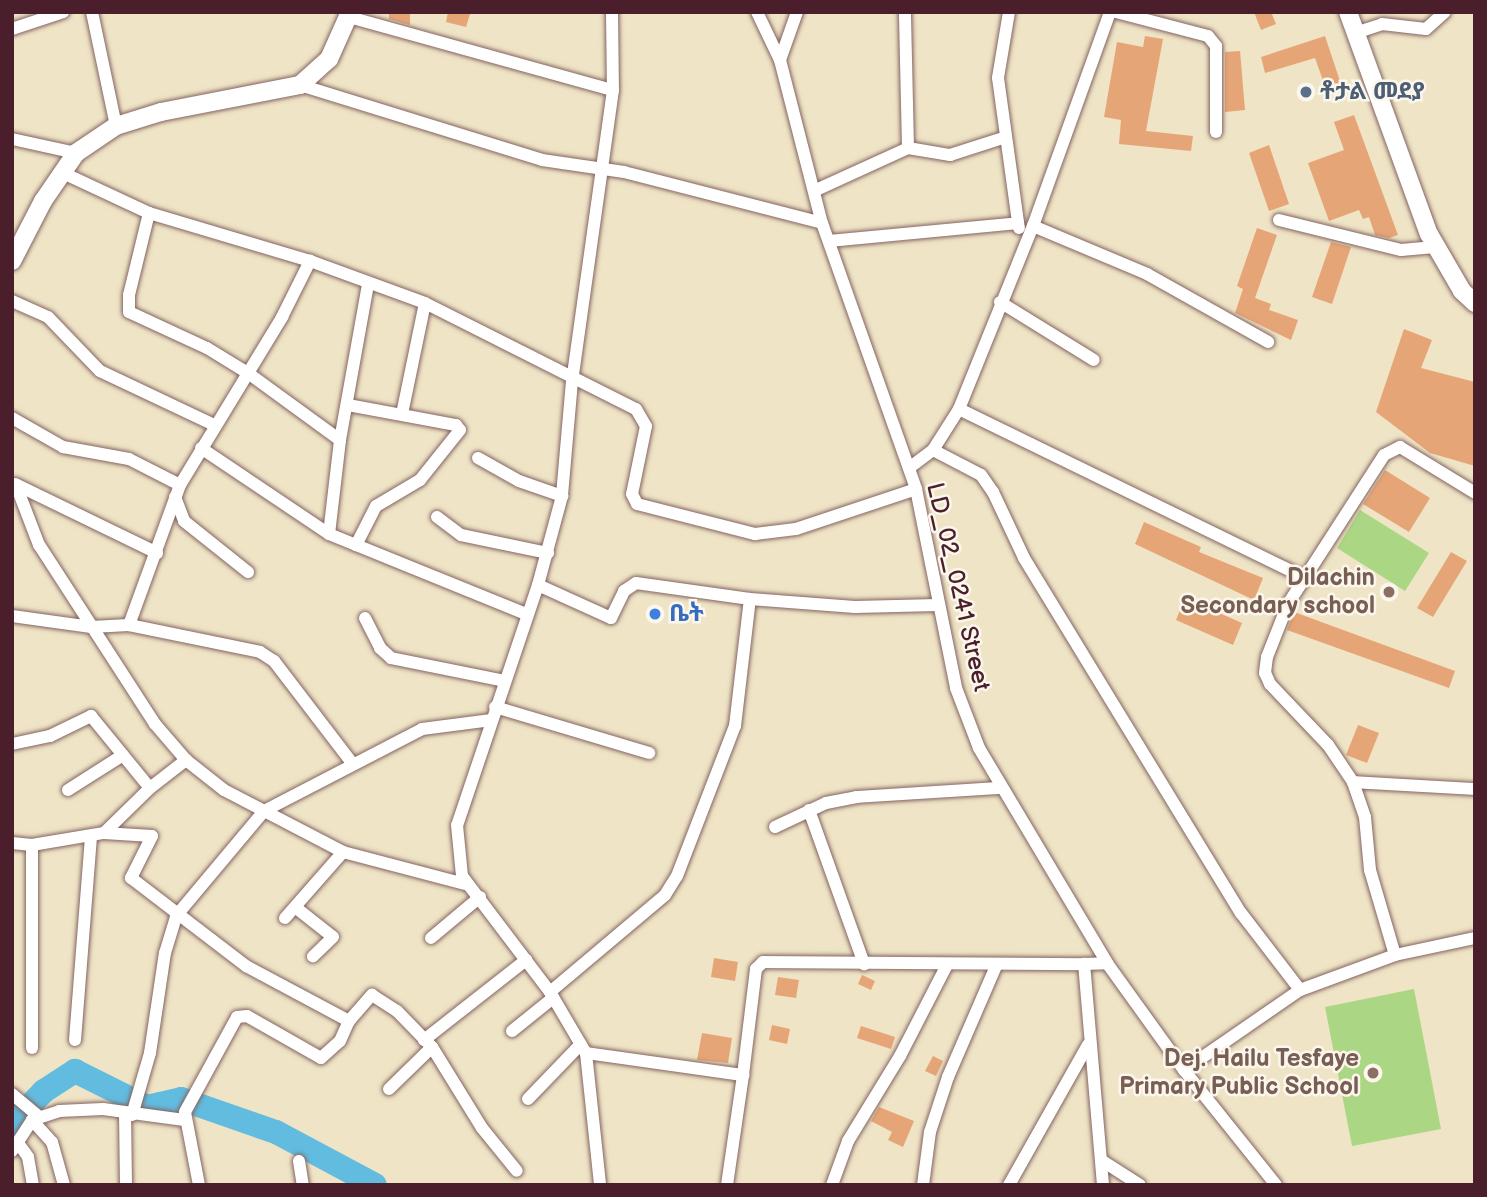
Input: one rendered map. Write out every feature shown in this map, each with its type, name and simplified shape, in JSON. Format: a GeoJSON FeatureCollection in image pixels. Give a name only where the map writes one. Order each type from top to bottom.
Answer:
{"type":"FeatureCollection","features":[{"type":"Feature","properties":{"kind":"main road"},"geometry":{"type":"LineString","coordinates":[[1348,12],[1435,247],[1475,303]]}},
{"type":"Feature","properties":{"kind":"main road"},"geometry":{"type":"LineString","coordinates":[[12,261],[61,172],[76,153],[116,126],[161,112],[300,85],[329,60],[350,15]]}},
{"type":"Feature","properties":{"kind":"street"},"geometry":{"type":"LineString","coordinates":[[12,29],[63,12]]}},
{"type":"Feature","properties":{"kind":"street"},"geometry":{"type":"LineString","coordinates":[[92,12],[116,126]]}},
{"type":"Feature","properties":{"kind":"street"},"geometry":{"type":"LineString","coordinates":[[600,1185],[584,1048],[552,995],[469,885],[459,865],[457,825],[538,585],[562,496],[572,381],[612,90],[612,12]]}},
{"type":"Feature","properties":{"kind":"street","name":"LD_02_0241 Street"},"geometry":{"type":"LineString","coordinates":[[757,12],[780,60],[816,190],[822,223],[916,489],[937,605],[956,688],[979,748],[1000,788],[1107,963],[1184,1070],[1276,1185]]}},
{"type":"Feature","properties":{"kind":"street"},"geometry":{"type":"LineString","coordinates":[[780,60],[797,12]]}},
{"type":"Feature","properties":{"kind":"street"},"geometry":{"type":"LineString","coordinates":[[905,12],[908,148]]}},
{"type":"Feature","properties":{"kind":"street"},"geometry":{"type":"LineString","coordinates":[[1009,12],[998,70],[1003,138],[1023,244]]}},
{"type":"Feature","properties":{"kind":"street"},"geometry":{"type":"LineString","coordinates":[[909,468],[933,450],[959,409],[1023,244],[1033,226],[1110,12]]}},
{"type":"Feature","properties":{"kind":"street"},"geometry":{"type":"LineString","coordinates":[[1115,12],[1208,36],[1216,46],[1216,132]]}},
{"type":"Feature","properties":{"kind":"street"},"geometry":{"type":"LineString","coordinates":[[1354,33],[1382,24],[1426,29],[1445,12]]}},
{"type":"Feature","properties":{"kind":"street"},"geometry":{"type":"LineString","coordinates":[[350,15],[612,90]]}},
{"type":"Feature","properties":{"kind":"street"},"geometry":{"type":"LineString","coordinates":[[300,85],[542,160],[600,169],[822,223]]}},
{"type":"Feature","properties":{"kind":"street"},"geometry":{"type":"LineString","coordinates":[[816,190],[908,148],[950,155],[1003,138]]}},
{"type":"Feature","properties":{"kind":"street"},"geometry":{"type":"LineString","coordinates":[[12,139],[76,153]]}},
{"type":"Feature","properties":{"kind":"street"},"geometry":{"type":"LineString","coordinates":[[61,172],[149,213],[310,261],[425,303],[572,381],[636,409],[646,426],[632,494],[637,504],[755,534],[796,529],[916,489]]}},
{"type":"Feature","properties":{"kind":"street"},"geometry":{"type":"LineString","coordinates":[[149,213],[131,285],[129,312],[207,348],[248,373],[340,440]]}},
{"type":"Feature","properties":{"kind":"street"},"geometry":{"type":"LineString","coordinates":[[1279,220],[1401,250],[1435,247]]}},
{"type":"Feature","properties":{"kind":"street"},"geometry":{"type":"LineString","coordinates":[[829,241],[1018,223]]}},
{"type":"Feature","properties":{"kind":"street"},"geometry":{"type":"LineString","coordinates":[[1033,226],[1147,274],[1268,342]]}},
{"type":"Feature","properties":{"kind":"street"},"geometry":{"type":"LineString","coordinates":[[129,625],[177,491],[214,425],[248,373],[310,261]]}},
{"type":"Feature","properties":{"kind":"street"},"geometry":{"type":"LineString","coordinates":[[329,534],[340,440],[368,284]]}},
{"type":"Feature","properties":{"kind":"street"},"geometry":{"type":"LineString","coordinates":[[12,301],[48,317],[100,371],[214,425]]}},
{"type":"Feature","properties":{"kind":"street"},"geometry":{"type":"LineString","coordinates":[[1000,302],[1094,360]]}},
{"type":"Feature","properties":{"kind":"street"},"geometry":{"type":"LineString","coordinates":[[402,414],[425,303]]}},
{"type":"Feature","properties":{"kind":"street"},"geometry":{"type":"LineString","coordinates":[[348,405],[456,425],[460,430],[420,480],[376,506],[356,545]]}},
{"type":"Feature","properties":{"kind":"street"},"geometry":{"type":"LineString","coordinates":[[959,409],[1307,579]]}},
{"type":"Feature","properties":{"kind":"street"},"geometry":{"type":"LineString","coordinates":[[12,418],[62,447],[129,459],[177,491],[184,521],[248,572]]}},
{"type":"Feature","properties":{"kind":"street"},"geometry":{"type":"LineString","coordinates":[[1395,955],[1370,870],[1365,817],[1353,782],[1328,746],[1270,684],[1265,673],[1288,604],[1307,579],[1384,455],[1392,448],[1400,447],[1475,493]]}},
{"type":"Feature","properties":{"kind":"street"},"geometry":{"type":"LineString","coordinates":[[201,449],[329,534],[526,614]]}},
{"type":"Feature","properties":{"kind":"street"},"geometry":{"type":"LineString","coordinates":[[933,450],[981,475],[993,492],[1024,558],[1241,913],[1300,990]]}},
{"type":"Feature","properties":{"kind":"street"},"geometry":{"type":"LineString","coordinates":[[478,458],[519,481],[562,496]]}},
{"type":"Feature","properties":{"kind":"street"},"geometry":{"type":"LineString","coordinates":[[14,483],[157,553]]}},
{"type":"Feature","properties":{"kind":"street"},"geometry":{"type":"LineString","coordinates":[[14,483],[40,545],[155,724],[187,760],[224,790],[343,852],[469,885]]}},
{"type":"Feature","properties":{"kind":"street"},"geometry":{"type":"LineString","coordinates":[[438,517],[461,534],[548,553]]}},
{"type":"Feature","properties":{"kind":"street"},"geometry":{"type":"LineString","coordinates":[[538,585],[611,618],[625,591],[636,583],[750,599],[855,607],[937,605]]}},
{"type":"Feature","properties":{"kind":"street"},"geometry":{"type":"LineString","coordinates":[[512,1031],[665,895],[677,876],[732,737],[750,599]]}},
{"type":"Feature","properties":{"kind":"street"},"geometry":{"type":"LineString","coordinates":[[12,616],[92,627],[129,625],[260,652],[274,661],[352,763]]}},
{"type":"Feature","properties":{"kind":"street"},"geometry":{"type":"LineString","coordinates":[[365,618],[380,648],[391,658],[505,681]]}},
{"type":"Feature","properties":{"kind":"street"},"geometry":{"type":"LineString","coordinates":[[126,1185],[131,1106],[150,1053],[165,953],[176,916],[264,811],[422,729],[493,714],[649,753]]}},
{"type":"Feature","properties":{"kind":"street"},"geometry":{"type":"LineString","coordinates":[[12,744],[50,736],[91,716],[150,788]]}},
{"type":"Feature","properties":{"kind":"street"},"geometry":{"type":"LineString","coordinates":[[68,790],[123,755]]}},
{"type":"Feature","properties":{"kind":"street"},"geometry":{"type":"LineString","coordinates":[[75,1040],[97,835],[150,788],[187,760]]}},
{"type":"Feature","properties":{"kind":"street"},"geometry":{"type":"LineString","coordinates":[[1353,782],[1475,789]]}},
{"type":"Feature","properties":{"kind":"street"},"geometry":{"type":"LineString","coordinates":[[775,827],[809,810],[856,797],[1000,788]]}},
{"type":"Feature","properties":{"kind":"street"},"geometry":{"type":"LineString","coordinates":[[809,810],[864,964]]}},
{"type":"Feature","properties":{"kind":"street"},"geometry":{"type":"LineString","coordinates":[[12,843],[32,845],[97,835],[152,836],[131,878],[176,916],[246,966],[349,1021]]}},
{"type":"Feature","properties":{"kind":"street"},"geometry":{"type":"LineString","coordinates":[[32,845],[32,1048]]}},
{"type":"Feature","properties":{"kind":"street"},"geometry":{"type":"LineString","coordinates":[[285,918],[343,852]]}},
{"type":"Feature","properties":{"kind":"street"},"geometry":{"type":"LineString","coordinates":[[431,938],[480,897]]}},
{"type":"Feature","properties":{"kind":"street"},"geometry":{"type":"LineString","coordinates":[[295,907],[333,937],[313,956]]}},
{"type":"Feature","properties":{"kind":"street"},"geometry":{"type":"LineString","coordinates":[[1184,1070],[1300,990],[1395,955],[1475,938]]}},
{"type":"Feature","properties":{"kind":"street"},"geometry":{"type":"LineString","coordinates":[[389,1089],[428,1043],[526,960]]}},
{"type":"Feature","properties":{"kind":"street"},"geometry":{"type":"LineString","coordinates":[[727,1185],[759,965],[775,961],[947,965],[1107,963]]}},
{"type":"Feature","properties":{"kind":"street"},"geometry":{"type":"LineString","coordinates":[[923,1185],[930,1132],[944,1087],[997,964]]}},
{"type":"Feature","properties":{"kind":"street"},"geometry":{"type":"LineString","coordinates":[[1084,964],[1102,1185]]}},
{"type":"Feature","properties":{"kind":"street"},"geometry":{"type":"LineString","coordinates":[[832,1185],[848,1141],[900,1056],[947,965]]}},
{"type":"Feature","properties":{"kind":"street"},"geometry":{"type":"LineString","coordinates":[[199,1185],[184,1120],[186,1105],[241,1014],[321,1058],[340,1041],[349,1021],[368,998],[376,996],[428,1043],[482,1128],[517,1171]]}},
{"type":"Feature","properties":{"kind":"street"},"geometry":{"type":"LineString","coordinates":[[1009,1185],[1089,1045]]}},
{"type":"Feature","properties":{"kind":"street"},"geometry":{"type":"LineString","coordinates":[[584,1048],[743,1075]]}},
{"type":"Feature","properties":{"kind":"street"},"geometry":{"type":"LineString","coordinates":[[528,1099],[584,1048]]}},
{"type":"Feature","properties":{"kind":"street"},"geometry":{"type":"LineString","coordinates":[[14,1095],[35,1116],[52,1142],[64,1185]]}},
{"type":"Feature","properties":{"kind":"street"},"geometry":{"type":"LineString","coordinates":[[33,1185],[28,1157],[15,1147],[35,1116],[79,1108],[131,1106],[184,1120]]}},
{"type":"Feature","properties":{"kind":"street"},"geometry":{"type":"LineString","coordinates":[[1101,1160],[1140,1185]]}},
{"type":"Feature","properties":{"kind":"street"},"geometry":{"type":"LineString","coordinates":[[299,1161],[303,1185]]}},
{"type":"Feature","properties":{"kind":"green space"},"geometry":{"type":"Polygon","coordinates":[[[1360,510],[1429,553],[1405,591],[1337,548],[1360,510]]]}},
{"type":"Feature","properties":{"kind":"green space"},"geometry":{"type":"Polygon","coordinates":[[[1414,989],[1441,1129],[1352,1146],[1325,1007],[1414,989]]]}},
{"type":"Feature","properties":{"kind":"building"},"geometry":{"type":"Polygon","coordinates":[[[389,12],[410,12],[410,25],[389,19],[389,12]]]}},
{"type":"Feature","properties":{"kind":"building"},"geometry":{"type":"Polygon","coordinates":[[[448,12],[470,14],[466,27],[446,22],[448,12]]]}},
{"type":"Feature","properties":{"kind":"building"},"geometry":{"type":"Polygon","coordinates":[[[1254,12],[1271,12],[1276,24],[1261,30],[1254,12]]]}},
{"type":"Feature","properties":{"kind":"building"},"geometry":{"type":"Polygon","coordinates":[[[1145,36],[1163,39],[1146,131],[1193,136],[1191,151],[1119,144],[1121,120],[1104,117],[1117,42],[1143,47],[1145,36]]]}},
{"type":"Feature","properties":{"kind":"building"},"geometry":{"type":"Polygon","coordinates":[[[1325,36],[1341,84],[1326,89],[1315,58],[1265,73],[1261,57],[1325,36]]]}},
{"type":"Feature","properties":{"kind":"building"},"geometry":{"type":"Polygon","coordinates":[[[1240,51],[1245,110],[1225,112],[1225,52],[1240,51]]]}},
{"type":"Feature","properties":{"kind":"building"},"geometry":{"type":"Polygon","coordinates":[[[1354,115],[1398,235],[1389,238],[1375,235],[1369,217],[1363,219],[1359,210],[1329,221],[1308,163],[1344,150],[1334,122],[1354,115]]]}},
{"type":"Feature","properties":{"kind":"building"},"geometry":{"type":"Polygon","coordinates":[[[1269,145],[1289,204],[1269,211],[1249,153],[1269,145]]]}},
{"type":"Feature","properties":{"kind":"building"},"geometry":{"type":"Polygon","coordinates":[[[1257,228],[1277,235],[1255,298],[1271,304],[1269,310],[1298,320],[1291,340],[1235,313],[1243,289],[1237,286],[1257,228]]]}},
{"type":"Feature","properties":{"kind":"building"},"geometry":{"type":"Polygon","coordinates":[[[1331,242],[1351,247],[1332,304],[1312,297],[1331,242]]]}},
{"type":"Feature","properties":{"kind":"building"},"geometry":{"type":"Polygon","coordinates":[[[1404,329],[1432,340],[1421,368],[1475,382],[1475,466],[1430,453],[1376,412],[1404,329]]]}},
{"type":"Feature","properties":{"kind":"building"},"geometry":{"type":"Polygon","coordinates":[[[1385,470],[1430,498],[1409,532],[1363,504],[1385,470]]]}},
{"type":"Feature","properties":{"kind":"building"},"geometry":{"type":"Polygon","coordinates":[[[1144,522],[1201,547],[1199,552],[1263,578],[1254,600],[1135,544],[1144,522]]]}},
{"type":"Feature","properties":{"kind":"building"},"geometry":{"type":"Polygon","coordinates":[[[1451,552],[1467,561],[1433,617],[1417,608],[1451,552]]]}},
{"type":"Feature","properties":{"kind":"building"},"geometry":{"type":"Polygon","coordinates":[[[1185,598],[1242,623],[1233,645],[1176,620],[1185,598]]]}},
{"type":"Feature","properties":{"kind":"building"},"geometry":{"type":"Polygon","coordinates":[[[1294,612],[1455,671],[1449,688],[1287,630],[1294,612]]]}},
{"type":"Feature","properties":{"kind":"building"},"geometry":{"type":"Polygon","coordinates":[[[1358,725],[1379,733],[1367,763],[1346,755],[1358,725]]]}},
{"type":"Feature","properties":{"kind":"building"},"geometry":{"type":"Polygon","coordinates":[[[714,958],[738,962],[735,981],[711,977],[714,958]]]}},
{"type":"Feature","properties":{"kind":"building"},"geometry":{"type":"Polygon","coordinates":[[[862,975],[875,981],[871,990],[858,984],[862,975]]]}},
{"type":"Feature","properties":{"kind":"building"},"geometry":{"type":"Polygon","coordinates":[[[778,977],[799,980],[796,998],[775,995],[778,977]]]}},
{"type":"Feature","properties":{"kind":"building"},"geometry":{"type":"Polygon","coordinates":[[[772,1025],[790,1029],[787,1044],[769,1040],[772,1025]]]}},
{"type":"Feature","properties":{"kind":"building"},"geometry":{"type":"Polygon","coordinates":[[[861,1026],[895,1037],[891,1049],[857,1038],[861,1026]]]}},
{"type":"Feature","properties":{"kind":"building"},"geometry":{"type":"Polygon","coordinates":[[[702,1033],[732,1038],[728,1063],[697,1060],[702,1033]]]}},
{"type":"Feature","properties":{"kind":"building"},"geometry":{"type":"Polygon","coordinates":[[[933,1056],[943,1061],[936,1076],[925,1071],[933,1056]]]}},
{"type":"Feature","properties":{"kind":"building"},"geometry":{"type":"Polygon","coordinates":[[[879,1107],[914,1121],[903,1147],[888,1140],[892,1132],[871,1121],[879,1107]]]}},
{"type":"Feature","properties":{"kind":"waterway"},"geometry":{"type":"LineString","coordinates":[[12,1124],[44,1091],[75,1071],[147,1107],[181,1099],[276,1132],[375,1185]]}},
{"type":"Feature","properties":{"kind":"place","name":"ቶታል መደያ"},"geometry":{"type":"Point","coordinates":[1306,92]}},
{"type":"Feature","properties":{"kind":"place","name":"Dilachin Secondary school"},"geometry":{"type":"Point","coordinates":[1389,592]}},
{"type":"Feature","properties":{"kind":"place","name":"ቤት"},"geometry":{"type":"Point","coordinates":[655,614]}},
{"type":"Feature","properties":{"kind":"place","name":"Dej. Hailu Tesfaye Primary Public School"},"geometry":{"type":"Point","coordinates":[1373,1073]}}]}
